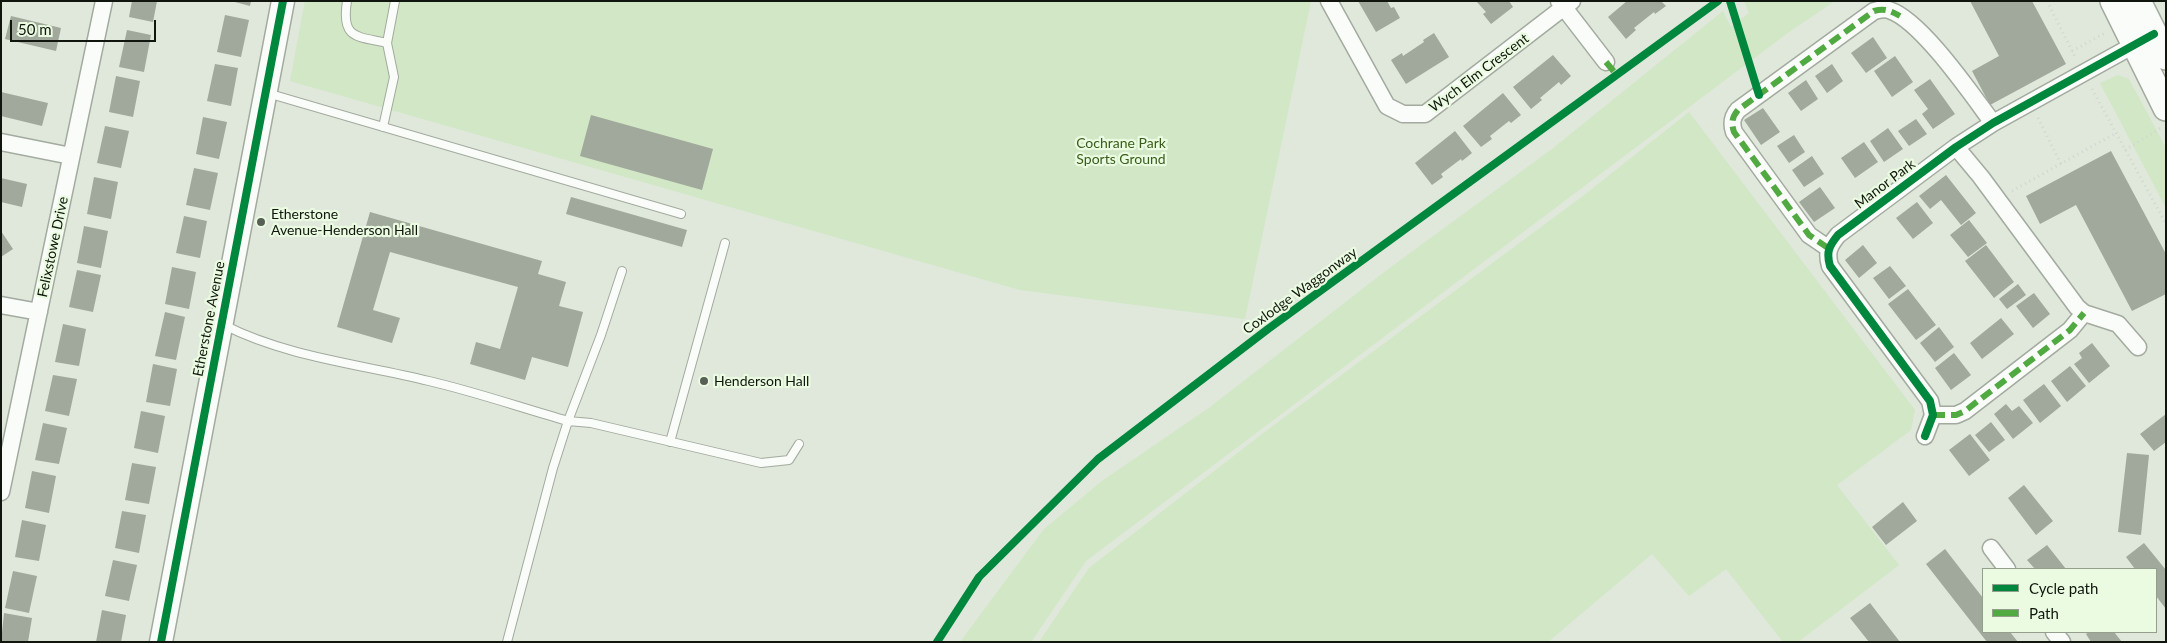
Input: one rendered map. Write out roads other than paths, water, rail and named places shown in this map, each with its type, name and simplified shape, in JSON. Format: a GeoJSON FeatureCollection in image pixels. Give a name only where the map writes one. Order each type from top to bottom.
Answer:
{"type":"FeatureCollection","features":[{"type":"Feature","properties":{"kind":"main road"},"geometry":{"type":"LineString","coordinates":[[2138,1],[2131,26],[2166,108]]}},
{"type":"Feature","properties":{"kind":"main road"},"geometry":{"type":"LineString","coordinates":[[2131,26],[2166,57]]}},
{"type":"Feature","properties":{"kind":"street","name":"Etherstone Avenue"},"geometry":{"type":"LineString","coordinates":[[161,642],[283,1]]}},
{"type":"Feature","properties":{"kind":"street","name":"Wych Elm Crescent"},"geometry":{"type":"LineString","coordinates":[[1329,1],[1387,106],[1403,114],[1424,114],[1565,3]]}},
{"type":"Feature","properties":{"kind":"street","name":"Felixstowe Drive"},"geometry":{"type":"LineString","coordinates":[[1,492],[4,463],[39,312],[102,2]]}},
{"type":"Feature","properties":{"kind":"street"},"geometry":{"type":"LineString","coordinates":[[1565,3],[1606,62]]}},
{"type":"Feature","properties":{"kind":"street"},"geometry":{"type":"LineString","coordinates":[[1925,436],[1934,415],[1933,407],[1927,396],[1830,266],[1827,257],[1828,248],[1809,235],[1734,132],[1732,125],[1733,116],[1738,110],[1874,11],[1881,9],[1890,10],[1900,16],[1926,40],[1961,80],[1993,123]]}},
{"type":"Feature","properties":{"kind":"street","name":"Manor Park"},"geometry":{"type":"LineString","coordinates":[[1828,248],[1838,235],[1956,147],[1993,123],[2083,72],[2131,26]]}},
{"type":"Feature","properties":{"kind":"street"},"geometry":{"type":"LineString","coordinates":[[1,142],[71,156]]}},
{"type":"Feature","properties":{"kind":"street"},"geometry":{"type":"LineString","coordinates":[[1956,147],[2069,297],[2084,313],[2118,324],[2138,347]]}},
{"type":"Feature","properties":{"kind":"street"},"geometry":{"type":"LineString","coordinates":[[1,305],[39,312]]}},
{"type":"Feature","properties":{"kind":"street"},"geometry":{"type":"LineString","coordinates":[[1934,415],[1956,415],[1965,412],[2070,330],[2084,313]]}},
{"type":"Feature","properties":{"kind":"street"},"geometry":{"type":"LineString","coordinates":[[1991,548],[2006,568]]}},
{"type":"Feature","properties":{"kind":"lane"},"geometry":{"type":"LineString","coordinates":[[347,1],[344,22],[349,32],[361,38],[387,43]]}},
{"type":"Feature","properties":{"kind":"lane"},"geometry":{"type":"LineString","coordinates":[[383,127],[394,77],[387,43],[394,1]]}},
{"type":"Feature","properties":{"kind":"lane"},"geometry":{"type":"LineString","coordinates":[[265,92],[681,214]]}},
{"type":"Feature","properties":{"kind":"lane"},"geometry":{"type":"LineString","coordinates":[[670,442],[725,243]]}},
{"type":"Feature","properties":{"kind":"lane"},"geometry":{"type":"LineString","coordinates":[[507,642],[553,468],[622,271]]}},
{"type":"Feature","properties":{"kind":"lane"},"geometry":{"type":"LineString","coordinates":[[221,324],[245,336],[303,354],[430,381],[568,421],[591,423],[761,464],[789,460],[799,444]]}},
{"type":"Feature","properties":{"kind":"place","name":"Etherstone Avenue-Henderson Hall"},"geometry":{"type":"Point","coordinates":[261,222]}},
{"type":"Feature","properties":{"kind":"place","name":"Henderson Hall"},"geometry":{"type":"Point","coordinates":[704,381]}},
{"type":"Feature","properties":{"kind":"park label","name":"Cochrane Park Sports Ground"},"geometry":{"type":"Point","coordinates":[1121,152]}}]}
